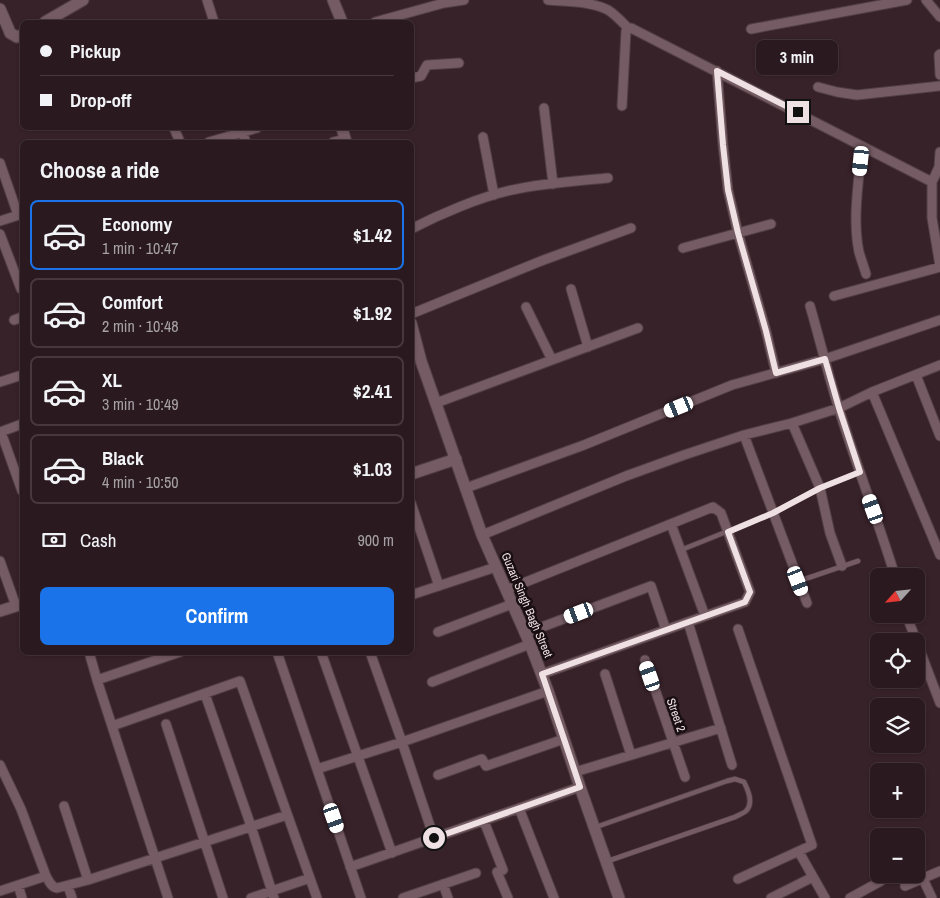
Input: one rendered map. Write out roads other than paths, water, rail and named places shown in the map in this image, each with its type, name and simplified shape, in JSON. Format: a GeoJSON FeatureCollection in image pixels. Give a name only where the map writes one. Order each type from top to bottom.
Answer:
{"type":"FeatureCollection","features":[{"type":"Feature","properties":{"kind":"street"},"geometry":{"type":"LineString","coordinates":[[48,20],[83,0]]}},
{"type":"Feature","properties":{"kind":"street"},"geometry":{"type":"LineString","coordinates":[[207,0],[213,20]]}},
{"type":"Feature","properties":{"kind":"street"},"geometry":{"type":"LineString","coordinates":[[333,0],[341,20]]}},
{"type":"Feature","properties":{"kind":"street"},"geometry":{"type":"LineString","coordinates":[[382,20],[444,3],[464,0]]}},
{"type":"Feature","properties":{"kind":"street"},"geometry":{"type":"LineString","coordinates":[[548,0],[585,3],[600,7],[616,16],[629,29],[631,28],[717,71],[932,182]]}},
{"type":"Feature","properties":{"kind":"street"},"geometry":{"type":"LineString","coordinates":[[751,29],[907,0]]}},
{"type":"Feature","properties":{"kind":"street"},"geometry":{"type":"LineString","coordinates":[[926,0],[940,17]]}},
{"type":"Feature","properties":{"kind":"street"},"geometry":{"type":"LineString","coordinates":[[0,8],[10,33],[17,37],[20,36]]}},
{"type":"Feature","properties":{"kind":"street"},"geometry":{"type":"LineString","coordinates":[[622,106],[626,31],[629,29]]}},
{"type":"Feature","properties":{"kind":"street"},"geometry":{"type":"LineString","coordinates":[[940,54],[940,75]]}},
{"type":"Feature","properties":{"kind":"street"},"geometry":{"type":"LineString","coordinates":[[414,77],[421,76],[427,65],[459,63]]}},
{"type":"Feature","properties":{"kind":"street"},"geometry":{"type":"LineString","coordinates":[[717,71],[728,190],[776,373]]}},
{"type":"Feature","properties":{"kind":"street"},"geometry":{"type":"LineString","coordinates":[[818,87],[857,95],[940,86]]}},
{"type":"Feature","properties":{"kind":"street"},"geometry":{"type":"LineString","coordinates":[[544,108],[553,184]]}},
{"type":"Feature","properties":{"kind":"street"},"geometry":{"type":"LineString","coordinates":[[216,140],[250,130]]}},
{"type":"Feature","properties":{"kind":"street"},"geometry":{"type":"LineString","coordinates":[[242,132],[245,140]]}},
{"type":"Feature","properties":{"kind":"street"},"geometry":{"type":"LineString","coordinates":[[483,137],[494,195]]}},
{"type":"Feature","properties":{"kind":"street"},"geometry":{"type":"LineString","coordinates":[[862,146],[856,231],[859,252],[866,274]]}},
{"type":"Feature","properties":{"kind":"street"},"geometry":{"type":"LineString","coordinates":[[834,296],[940,266],[932,218],[932,182],[939,167],[940,152]]}},
{"type":"Feature","properties":{"kind":"street"},"geometry":{"type":"LineString","coordinates":[[0,163],[20,215],[0,221]]}},
{"type":"Feature","properties":{"kind":"street"},"geometry":{"type":"LineString","coordinates":[[414,228],[494,195],[532,186],[608,178]]}},
{"type":"Feature","properties":{"kind":"street"},"geometry":{"type":"LineString","coordinates":[[683,248],[771,224]]}},
{"type":"Feature","properties":{"kind":"street"},"geometry":{"type":"LineString","coordinates":[[414,313],[541,261],[631,228]]}},
{"type":"Feature","properties":{"kind":"street"},"geometry":{"type":"LineString","coordinates":[[0,234],[20,286]]}},
{"type":"Feature","properties":{"kind":"street"},"geometry":{"type":"LineString","coordinates":[[571,289],[588,347]]}},
{"type":"Feature","properties":{"kind":"street"},"geometry":{"type":"LineString","coordinates":[[526,306],[552,360]]}},
{"type":"Feature","properties":{"kind":"street"},"geometry":{"type":"LineString","coordinates":[[810,306],[839,408],[892,568]]}},
{"type":"Feature","properties":{"kind":"street"},"geometry":{"type":"LineString","coordinates":[[466,488],[584,445],[732,385],[825,359],[940,320]]}},
{"type":"Feature","properties":{"kind":"street"},"geometry":{"type":"LineString","coordinates":[[436,403],[638,328]]}},
{"type":"Feature","properties":{"kind":"street","name":"Guzari Singh Bagh Street"},"geometry":{"type":"LineString","coordinates":[[414,343],[417,363],[436,403],[482,535],[542,674],[594,828],[620,898]]}},
{"type":"Feature","properties":{"kind":"street"},"geometry":{"type":"LineString","coordinates":[[482,535],[626,476],[744,435],[839,408],[872,392],[940,365]]}},
{"type":"Feature","properties":{"kind":"street"},"geometry":{"type":"LineString","coordinates":[[1,379],[20,375]]}},
{"type":"Feature","properties":{"kind":"street"},"geometry":{"type":"LineString","coordinates":[[916,375],[940,436]]}},
{"type":"Feature","properties":{"kind":"street"},"geometry":{"type":"LineString","coordinates":[[872,392],[940,555]]}},
{"type":"Feature","properties":{"kind":"street"},"geometry":{"type":"LineString","coordinates":[[792,422],[820,488],[830,532],[842,566]]}},
{"type":"Feature","properties":{"kind":"street"},"geometry":{"type":"LineString","coordinates":[[20,425],[1,432],[20,485]]}},
{"type":"Feature","properties":{"kind":"street"},"geometry":{"type":"LineString","coordinates":[[744,435],[807,603]]}},
{"type":"Feature","properties":{"kind":"street"},"geometry":{"type":"LineString","coordinates":[[414,473],[456,459]]}},
{"type":"Feature","properties":{"kind":"street"},"geometry":{"type":"LineString","coordinates":[[506,590],[713,507],[721,513],[750,592],[745,602],[542,674]]}},
{"type":"Feature","properties":{"kind":"street"},"geometry":{"type":"LineString","coordinates":[[414,512],[439,586]]}},
{"type":"Feature","properties":{"kind":"street"},"geometry":{"type":"LineString","coordinates":[[671,524],[705,616]]}},
{"type":"Feature","properties":{"kind":"street"},"geometry":{"type":"LineString","coordinates":[[0,561],[19,605],[0,611]]}},
{"type":"Feature","properties":{"kind":"street"},"geometry":{"type":"LineString","coordinates":[[414,594],[496,566]]}},
{"type":"Feature","properties":{"kind":"street"},"geometry":{"type":"LineString","coordinates":[[432,682],[528,638],[651,586],[666,630]]}},
{"type":"Feature","properties":{"kind":"street"},"geometry":{"type":"LineString","coordinates":[[438,632],[512,604]]}},
{"type":"Feature","properties":{"kind":"street"},"geometry":{"type":"LineString","coordinates":[[688,622],[732,765]]}},
{"type":"Feature","properties":{"kind":"street"},"geometry":{"type":"LineString","coordinates":[[909,623],[940,703]]}},
{"type":"Feature","properties":{"kind":"street"},"geometry":{"type":"LineString","coordinates":[[738,629],[812,845],[738,878]]}},
{"type":"Feature","properties":{"kind":"street"},"geometry":{"type":"LineString","coordinates":[[90,655],[168,898]]}},
{"type":"Feature","properties":{"kind":"street"},"geometry":{"type":"LineString","coordinates":[[97,680],[171,655]]}},
{"type":"Feature","properties":{"kind":"street"},"geometry":{"type":"LineString","coordinates":[[278,655],[361,898]]}},
{"type":"Feature","properties":{"kind":"street"},"geometry":{"type":"LineString","coordinates":[[322,655],[392,853]]}},
{"type":"Feature","properties":{"kind":"street"},"geometry":{"type":"LineString","coordinates":[[371,655],[434,838]]}},
{"type":"Feature","properties":{"kind":"street","name":"Street 2"},"geometry":{"type":"LineString","coordinates":[[645,660],[684,777]]}},
{"type":"Feature","properties":{"kind":"street"},"geometry":{"type":"LineString","coordinates":[[605,674],[632,755]]}},
{"type":"Feature","properties":{"kind":"street"},"geometry":{"type":"LineString","coordinates":[[112,726],[239,681],[242,682],[317,898]]}},
{"type":"Feature","properties":{"kind":"street"},"geometry":{"type":"LineString","coordinates":[[317,769],[402,742],[548,691]]}},
{"type":"Feature","properties":{"kind":"street"},"geometry":{"type":"LineString","coordinates":[[205,694],[273,894]]}},
{"type":"Feature","properties":{"kind":"street"},"geometry":{"type":"LineString","coordinates":[[166,724],[223,898]]}},
{"type":"Feature","properties":{"kind":"street"},"geometry":{"type":"LineString","coordinates":[[575,772],[721,728]]}},
{"type":"Feature","properties":{"kind":"street"},"geometry":{"type":"LineString","coordinates":[[438,775],[482,759],[486,766],[564,739]]}},
{"type":"Feature","properties":{"kind":"street"},"geometry":{"type":"LineString","coordinates":[[1,770],[21,809],[46,876],[54,887],[57,888],[88,880],[287,815]]}},
{"type":"Feature","properties":{"kind":"street"},"geometry":{"type":"LineString","coordinates":[[350,867],[580,787]]}},
{"type":"Feature","properties":{"kind":"street"},"geometry":{"type":"LineString","coordinates":[[64,806],[88,880]]}},
{"type":"Feature","properties":{"kind":"street"},"geometry":{"type":"LineString","coordinates":[[519,808],[554,898]]}},
{"type":"Feature","properties":{"kind":"street"},"geometry":{"type":"LineString","coordinates":[[484,821],[503,870],[497,872],[508,898]]}},
{"type":"Feature","properties":{"kind":"street"},"geometry":{"type":"LineString","coordinates":[[798,852],[825,898]]}},
{"type":"Feature","properties":{"kind":"street"},"geometry":{"type":"LineString","coordinates":[[925,878],[940,871]]}},
{"type":"Feature","properties":{"kind":"street"},"geometry":{"type":"LineString","coordinates":[[403,898],[476,873]]}},
{"type":"Feature","properties":{"kind":"street"},"geometry":{"type":"LineString","coordinates":[[0,891],[46,876]]}},
{"type":"Feature","properties":{"kind":"street"},"geometry":{"type":"LineString","coordinates":[[771,898],[813,877]]}},
{"type":"Feature","properties":{"kind":"street"},"geometry":{"type":"LineString","coordinates":[[251,898],[273,894],[310,878]]}},
{"type":"Feature","properties":{"kind":"street"},"geometry":{"type":"LineString","coordinates":[[850,898],[877,883]]}},
{"type":"Feature","properties":{"kind":"street"},"geometry":{"type":"LineString","coordinates":[[906,886],[913,883]]}},
{"type":"Feature","properties":{"kind":"street"},"geometry":{"type":"LineString","coordinates":[[925,883],[932,898]]}},
{"type":"Feature","properties":{"kind":"street"},"geometry":{"type":"LineString","coordinates":[[443,884],[448,898]]}},
{"type":"Feature","properties":{"kind":"street"},"geometry":{"type":"LineString","coordinates":[[18,885],[22,898]]}},
{"type":"Feature","properties":{"kind":"street"},"geometry":{"type":"LineString","coordinates":[[68,886],[72,898]]}},
{"type":"Feature","properties":{"kind":"lane"},"geometry":{"type":"LineString","coordinates":[[681,550],[773,513],[820,488],[860,472]]}},
{"type":"Feature","properties":{"kind":"lane"},"geometry":{"type":"LineString","coordinates":[[798,581],[858,561]]}},
{"type":"Feature","properties":{"kind":"lane"},"geometry":{"type":"LineString","coordinates":[[594,828],[735,779],[744,782],[748,791],[750,806],[746,811],[735,817],[606,862]]}}]}
